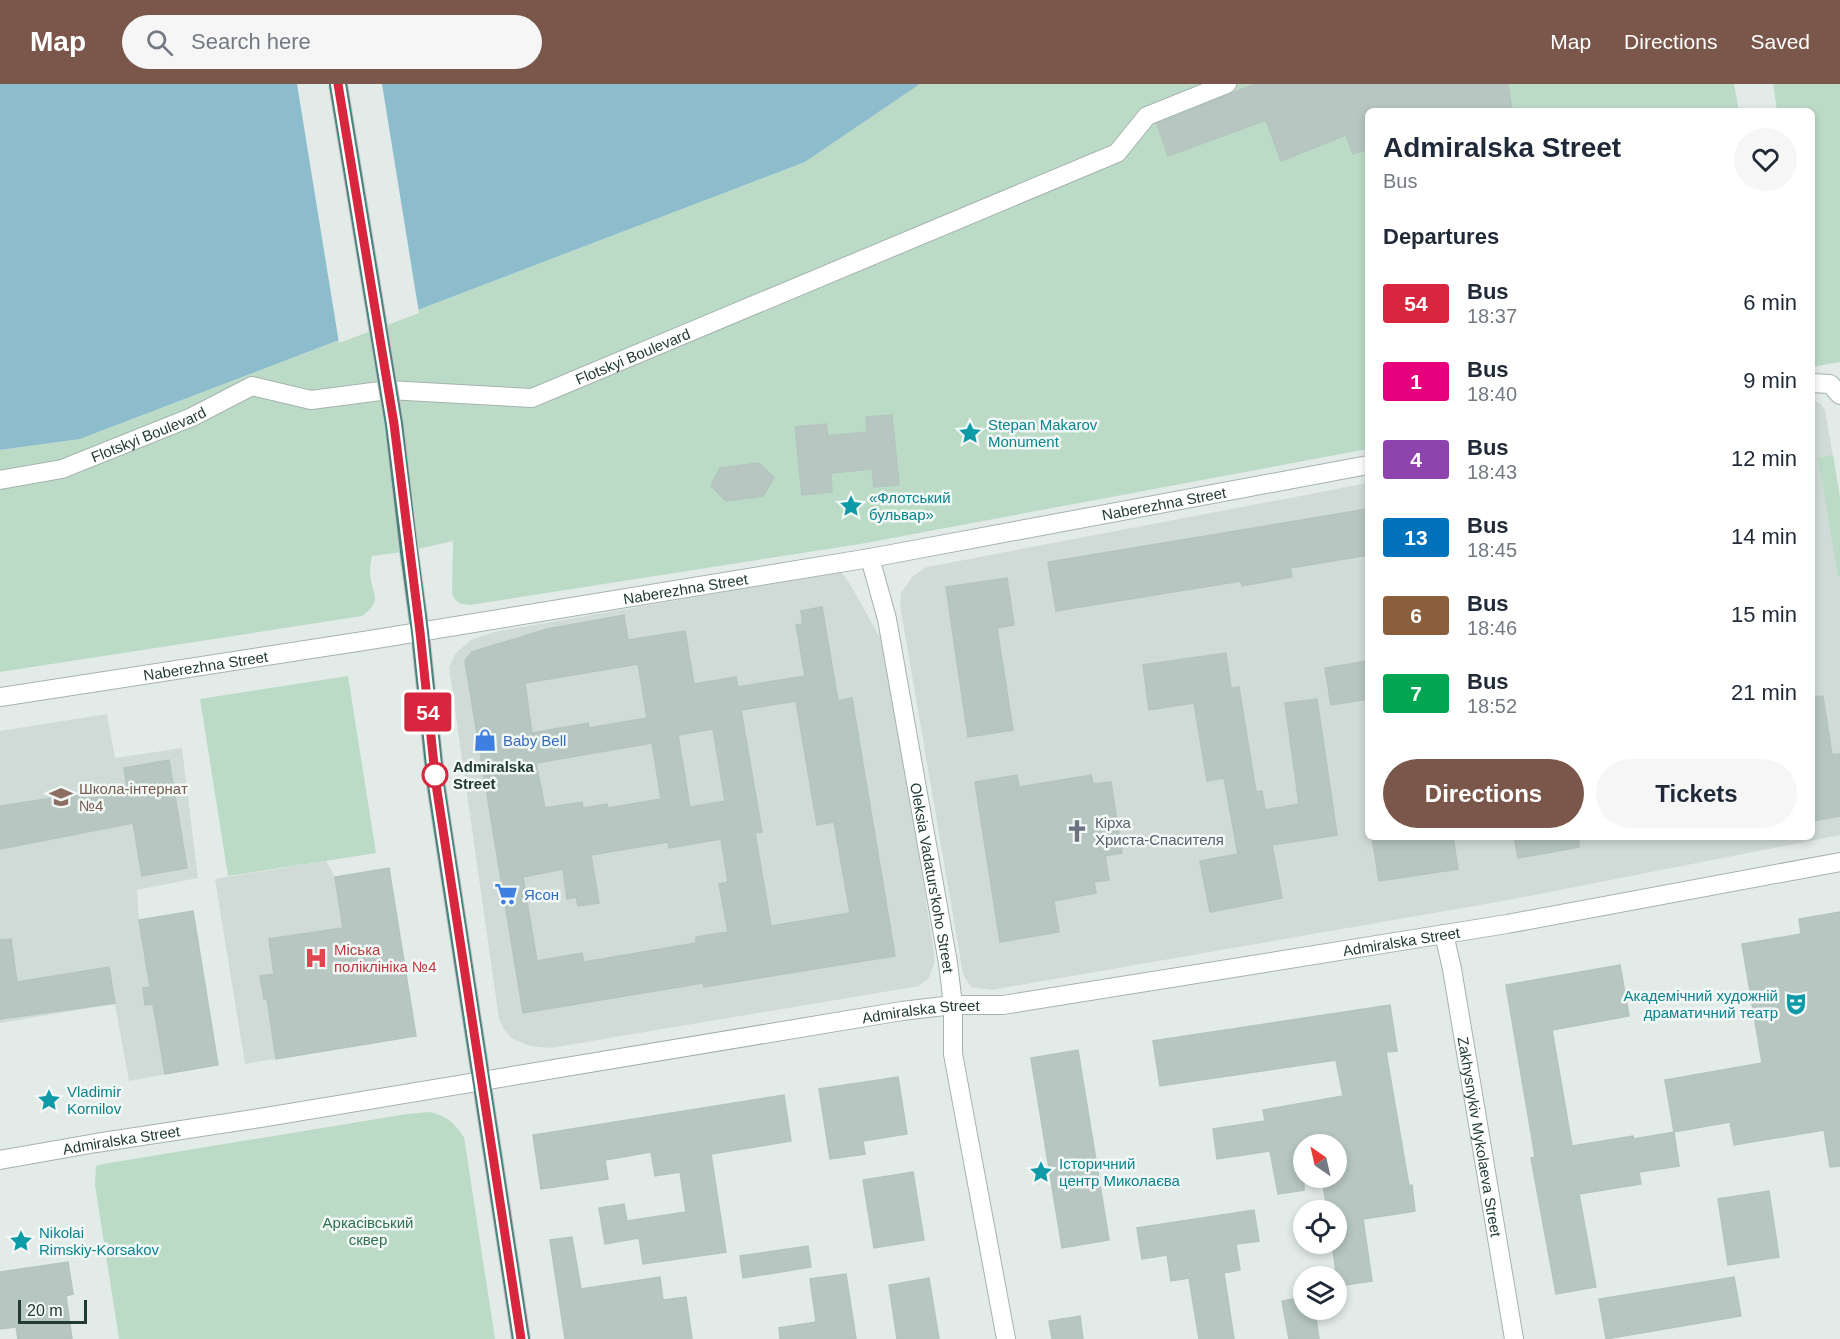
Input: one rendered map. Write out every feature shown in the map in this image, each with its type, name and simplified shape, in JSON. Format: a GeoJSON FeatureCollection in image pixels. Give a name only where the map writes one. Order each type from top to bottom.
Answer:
{"type":"FeatureCollection","features":[{"type":"Feature","properties":{"kind":"highway"},"geometry":{"type":"LineString","coordinates":[[338,84],[394,424],[436,784],[521,1339]]}},
{"type":"Feature","properties":{"kind":"street","name":"Flotskyi Boulevard"},"geometry":{"type":"LineString","coordinates":[[0,480],[62,469],[192,417],[252,386],[311,400],[388,390],[532,398],[1117,153],[1147,116],[1227,84]]}},
{"type":"Feature","properties":{"kind":"street"},"geometry":{"type":"LineString","coordinates":[[1815,384],[1835,389]]}},
{"type":"Feature","properties":{"kind":"street","name":"Naberezhna Street"},"geometry":{"type":"LineString","coordinates":[[0,697],[420,632],[870,558],[1365,466]]}},
{"type":"Feature","properties":{"kind":"street","name":"Oleksia Vadaturs'koho Street"},"geometry":{"type":"LineString","coordinates":[[870,558],[887,619],[946,951],[953,1005],[953,1054],[1006,1339]]}},
{"type":"Feature","properties":{"kind":"street","name":"Admiralska Street"},"geometry":{"type":"LineString","coordinates":[[0,1160],[878,1014],[953,1005],[1002,1005],[1444,934],[1840,862]]}},
{"type":"Feature","properties":{"kind":"street","name":"Zakhysnykiv Mykolaeva Street"},"geometry":{"type":"LineString","coordinates":[[1444,934],[1452,969],[1514,1339]]}},
{"type":"Feature","properties":{"kind":"shaded area"},"geometry":{"type":"Polygon","coordinates":[[[1815,401],[1820,403],[1825,410],[1840,498],[1840,835],[1815,840],[1815,401]]]}},
{"type":"Feature","properties":{"kind":"shaded area"},"geometry":{"type":"Polygon","coordinates":[[[1365,484],[1365,840],[1814,840],[1503,901],[991,990],[971,987],[963,974],[900,605],[901,593],[913,576],[927,567],[1365,484]]]}},
{"type":"Feature","properties":{"kind":"shaded area"},"geometry":{"type":"Polygon","coordinates":[[[842,573],[850,584],[887,650],[934,953],[934,964],[929,978],[919,986],[550,1048],[530,1046],[511,1038],[499,1019],[449,667],[456,653],[471,640],[494,632],[842,573]]]}},
{"type":"Feature","properties":{"kind":"shaded area"},"geometry":{"type":"Polygon","coordinates":[[[107,714],[115,758],[182,748],[198,878],[137,890],[139,919],[193,911],[218,1065],[129,1081],[115,1004],[0,1023],[0,731],[107,714]]]}},
{"type":"Feature","properties":{"kind":"shaded area","name":"Міська поліклініка №4"},"geometry":{"type":"Polygon","coordinates":[[[326,861],[335,877],[389,868],[416,1036],[245,1064],[215,879],[326,861]]]}},
{"type":"Feature","properties":{"kind":"green space"},"geometry":{"type":"Polygon","coordinates":[[[920,84],[1734,84],[1738,108],[1365,108],[1365,450],[860,544],[470,605],[459,602],[452,594],[453,541],[409,551],[372,556],[370,571],[375,600],[362,616],[0,672],[0,450],[80,439],[805,162],[920,84]]]}},
{"type":"Feature","properties":{"kind":"green space"},"geometry":{"type":"Polygon","coordinates":[[[1773,84],[1840,84],[1840,362],[1815,366],[1815,108],[1777,108],[1773,84]]]}},
{"type":"Feature","properties":{"kind":"green space"},"geometry":{"type":"Polygon","coordinates":[[[1833,455],[1840,498],[1840,576],[1838,576],[1818,458],[1833,455]]]}},
{"type":"Feature","properties":{"kind":"green space"},"geometry":{"type":"Polygon","coordinates":[[[348,676],[376,853],[228,876],[200,699],[348,676]]]}},
{"type":"Feature","properties":{"kind":"green space","name":"Аркасівський сквер"},"geometry":{"type":"Polygon","coordinates":[[[430,1112],[450,1121],[464,1137],[495,1339],[119,1339],[95,1185],[96,1166],[430,1112]]]}},
{"type":"Feature","properties":{"kind":"water"},"geometry":{"type":"Polygon","coordinates":[[[0,84],[920,84],[805,162],[80,439],[0,450],[0,84]]]}},
{"type":"Feature","properties":{"kind":"pier"},"geometry":{"type":"Polygon","coordinates":[[[297,84],[382,84],[419,313],[339,343],[297,84]]]}},
{"type":"Feature","properties":{"kind":"building"},"geometry":{"type":"Polygon","coordinates":[[[1255,84],[1508,84],[1512,108],[1365,108],[1365,150],[1353,154],[1346,135],[1281,161],[1266,120],[1168,156],[1157,124],[1255,84]]]}},
{"type":"Feature","properties":{"kind":"building"},"geometry":{"type":"Polygon","coordinates":[[[892,415],[899,485],[874,487],[872,469],[831,473],[832,492],[802,495],[795,427],[826,424],[828,436],[867,432],[866,417],[892,415]]]}},
{"type":"Feature","properties":{"kind":"building"},"geometry":{"type":"Polygon","coordinates":[[[759,463],[774,478],[763,496],[726,501],[711,486],[720,468],[759,463]]]}},
{"type":"Feature","properties":{"kind":"building"},"geometry":{"type":"Polygon","coordinates":[[[1365,509],[1365,556],[1290,568],[1292,577],[1242,586],[1241,581],[1056,611],[1048,562],[1365,509]]]}},
{"type":"Feature","properties":{"kind":"building"},"geometry":{"type":"Polygon","coordinates":[[[1007,578],[1014,625],[997,628],[1013,730],[968,737],[946,587],[1007,578]]]}},
{"type":"Feature","properties":{"kind":"building"},"geometry":{"type":"Polygon","coordinates":[[[822,607],[838,701],[852,698],[895,956],[704,987],[703,983],[523,1013],[465,661],[472,652],[547,629],[624,615],[628,640],[685,631],[694,684],[736,677],[738,687],[805,676],[796,625],[803,624],[801,611],[822,607]],[[638,664],[525,683],[532,733],[588,723],[589,728],[647,718],[638,664]],[[796,701],[741,710],[762,832],[755,833],[771,926],[850,913],[834,822],[817,825],[796,701]],[[713,729],[678,735],[690,807],[725,801],[713,729]],[[652,743],[536,763],[545,808],[582,802],[583,808],[607,804],[608,808],[661,799],[652,743]],[[721,839],[669,848],[668,842],[591,855],[599,903],[578,906],[576,897],[567,899],[563,869],[523,877],[537,961],[582,953],[584,962],[696,943],[696,937],[728,932],[719,884],[728,882],[721,839]]]}},
{"type":"Feature","properties":{"kind":"building"},"geometry":{"type":"Polygon","coordinates":[[[1226,653],[1231,688],[1239,687],[1256,792],[1262,791],[1265,810],[1299,804],[1285,703],[1317,699],[1337,835],[1272,845],[1282,898],[1210,912],[1200,861],[1238,854],[1224,778],[1207,781],[1194,703],[1149,710],[1143,665],[1226,653]]]}},
{"type":"Feature","properties":{"kind":"building"},"geometry":{"type":"Polygon","coordinates":[[[1365,661],[1365,699],[1331,705],[1325,668],[1365,661]]]}},
{"type":"Feature","properties":{"kind":"building"},"geometry":{"type":"Polygon","coordinates":[[[1823,696],[1832,755],[1840,754],[1840,816],[1815,820],[1815,697],[1823,696]]]}},
{"type":"Feature","properties":{"kind":"building"},"geometry":{"type":"Polygon","coordinates":[[[169,760],[187,868],[142,876],[133,823],[0,849],[0,806],[127,787],[124,768],[169,760]]]}},
{"type":"Feature","properties":{"kind":"building"},"geometry":{"type":"Polygon","coordinates":[[[1017,775],[1019,787],[1091,775],[1093,784],[1111,782],[1122,853],[1105,856],[1109,880],[1094,882],[1096,893],[1054,901],[1059,932],[1000,942],[975,782],[1017,775]]]}},
{"type":"Feature","properties":{"kind":"building"},"geometry":{"type":"Polygon","coordinates":[[[1372,840],[1453,840],[1458,869],[1379,881],[1372,840]]]}},
{"type":"Feature","properties":{"kind":"building"},"geometry":{"type":"Polygon","coordinates":[[[1515,840],[1579,840],[1579,847],[1518,858],[1515,840]]]}},
{"type":"Feature","properties":{"kind":"building","name":"Міська поліклініка №4"},"geometry":{"type":"Polygon","coordinates":[[[389,868],[416,1036],[276,1059],[267,998],[264,999],[260,976],[274,974],[269,939],[343,928],[335,877],[389,868]]]}},
{"type":"Feature","properties":{"kind":"building"},"geometry":{"type":"Polygon","coordinates":[[[193,911],[218,1065],[165,1074],[153,1004],[145,1005],[143,988],[150,987],[139,920],[193,911]]]}},
{"type":"Feature","properties":{"kind":"building","name":"Академічний художній драматичний театр"},"geometry":{"type":"Polygon","coordinates":[[[1840,912],[1840,1166],[1830,1167],[1824,1130],[1734,1145],[1730,1122],[1674,1132],[1665,1080],[1762,1063],[1742,944],[1801,934],[1799,919],[1840,912]]]}},
{"type":"Feature","properties":{"kind":"building"},"geometry":{"type":"Polygon","coordinates":[[[11,939],[17,982],[109,967],[115,1003],[0,1019],[0,940],[11,939]]]}},
{"type":"Feature","properties":{"kind":"building"},"geometry":{"type":"Polygon","coordinates":[[[1620,965],[1629,1016],[1552,1030],[1572,1146],[1674,1132],[1679,1166],[1639,1172],[1641,1184],[1579,1194],[1596,1287],[1556,1294],[1531,1158],[1535,1157],[1506,985],[1620,965]]]}},
{"type":"Feature","properties":{"kind":"building"},"geometry":{"type":"Polygon","coordinates":[[[1390,1005],[1397,1051],[1386,1052],[1415,1211],[1363,1219],[1372,1281],[1347,1285],[1347,1266],[1335,1266],[1333,1254],[1347,1254],[1347,1200],[1325,1200],[1324,1188],[1347,1188],[1347,1134],[1293,1134],[1293,1188],[1304,1188],[1304,1190],[1278,1194],[1270,1151],[1217,1159],[1213,1129],[1265,1121],[1263,1110],[1343,1096],[1336,1060],[1160,1086],[1153,1041],[1390,1005]]]}},
{"type":"Feature","properties":{"kind":"building"},"geometry":{"type":"Polygon","coordinates":[[[1078,1050],[1109,1240],[1062,1248],[1031,1058],[1078,1050]]]}},
{"type":"Feature","properties":{"kind":"building"},"geometry":{"type":"Polygon","coordinates":[[[898,1077],[907,1134],[863,1141],[865,1154],[830,1159],[819,1089],[898,1077]]]}},
{"type":"Feature","properties":{"kind":"building"},"geometry":{"type":"Polygon","coordinates":[[[784,1095],[791,1141],[711,1154],[726,1252],[643,1264],[639,1238],[605,1244],[599,1208],[624,1204],[627,1221],[686,1212],[680,1172],[655,1176],[651,1152],[605,1160],[608,1179],[541,1189],[533,1135],[784,1095]]]}},
{"type":"Feature","properties":{"kind":"building"},"geometry":{"type":"Polygon","coordinates":[[[913,1172],[924,1240],[874,1248],[863,1180],[913,1172]]]}},
{"type":"Feature","properties":{"kind":"building"},"geometry":{"type":"Polygon","coordinates":[[[1769,1191],[1779,1257],[1728,1265],[1718,1199],[1769,1191]]]}},
{"type":"Feature","properties":{"kind":"building"},"geometry":{"type":"Polygon","coordinates":[[[1254,1210],[1259,1241],[1236,1244],[1240,1270],[1224,1273],[1234,1339],[1199,1339],[1189,1278],[1171,1281],[1167,1255],[1142,1259],[1137,1228],[1254,1210]]]}},
{"type":"Feature","properties":{"kind":"building"},"geometry":{"type":"Polygon","coordinates":[[[572,1237],[581,1289],[660,1277],[663,1300],[686,1297],[692,1339],[565,1339],[550,1240],[572,1237]]]}},
{"type":"Feature","properties":{"kind":"building"},"geometry":{"type":"Polygon","coordinates":[[[808,1246],[811,1267],[743,1278],[740,1256],[808,1246]]]}},
{"type":"Feature","properties":{"kind":"building"},"geometry":{"type":"Polygon","coordinates":[[[68,1262],[73,1294],[66,1296],[72,1339],[18,1339],[16,1327],[0,1329],[0,1272],[68,1262]]]}},
{"type":"Feature","properties":{"kind":"building"},"geometry":{"type":"Polygon","coordinates":[[[846,1274],[856,1339],[780,1339],[779,1328],[816,1322],[810,1279],[846,1274]]]}},
{"type":"Feature","properties":{"kind":"building"},"geometry":{"type":"Polygon","coordinates":[[[1734,1277],[1741,1316],[1606,1339],[1599,1299],[1734,1277]]]}},
{"type":"Feature","properties":{"kind":"building"},"geometry":{"type":"Polygon","coordinates":[[[929,1278],[939,1339],[897,1339],[889,1285],[929,1278]]]}},
{"type":"Feature","properties":{"kind":"building"},"geometry":{"type":"Polygon","coordinates":[[[1293,1299],[1293,1320],[1316,1320],[1319,1339],[1289,1339],[1282,1301],[1293,1299]]]}},
{"type":"Feature","properties":{"kind":"building"},"geometry":{"type":"Polygon","coordinates":[[[1080,1316],[1083,1339],[1052,1339],[1049,1321],[1080,1316]]]}},
{"type":"Feature","properties":{"kind":"bus line","name":"54"},"geometry":{"type":"LineString","coordinates":[[338,84],[394,424],[436,784],[521,1339]]}},
{"type":"Feature","properties":{"kind":"place","name":"Stepan Makarov Monument"},"geometry":{"type":"Point","coordinates":[970,433]}},
{"type":"Feature","properties":{"kind":"place","name":"«Флотський бульвар»"},"geometry":{"type":"Point","coordinates":[851,506]}},
{"type":"Feature","properties":{"kind":"place","name":"Baby Bell"},"geometry":{"type":"Point","coordinates":[485,740]}},
{"type":"Feature","properties":{"kind":"place","name":"Admiralska Street"},"geometry":{"type":"Point","coordinates":[435,775]}},
{"type":"Feature","properties":{"kind":"place","name":"Школа-інтернат №4"},"geometry":{"type":"Point","coordinates":[61,797]}},
{"type":"Feature","properties":{"kind":"place","name":"Кірха Христа-Спасителя"},"geometry":{"type":"Point","coordinates":[1077,831]}},
{"type":"Feature","properties":{"kind":"place","name":"Ясон"},"geometry":{"type":"Point","coordinates":[506,894]}},
{"type":"Feature","properties":{"kind":"place","name":"Міська поліклініка №4"},"geometry":{"type":"Point","coordinates":[316,958]}},
{"type":"Feature","properties":{"kind":"place","name":"Академічний художній драматичний театр"},"geometry":{"type":"Point","coordinates":[1796,1004]}},
{"type":"Feature","properties":{"kind":"place","name":"Vladimir Kornilov"},"geometry":{"type":"Point","coordinates":[49,1100]}},
{"type":"Feature","properties":{"kind":"place","name":"Історичний центр Миколаєва"},"geometry":{"type":"Point","coordinates":[1041,1172]}},
{"type":"Feature","properties":{"kind":"place","name":"Nikolai Rimskiy-Korsakov"},"geometry":{"type":"Point","coordinates":[21,1241]}}]}
